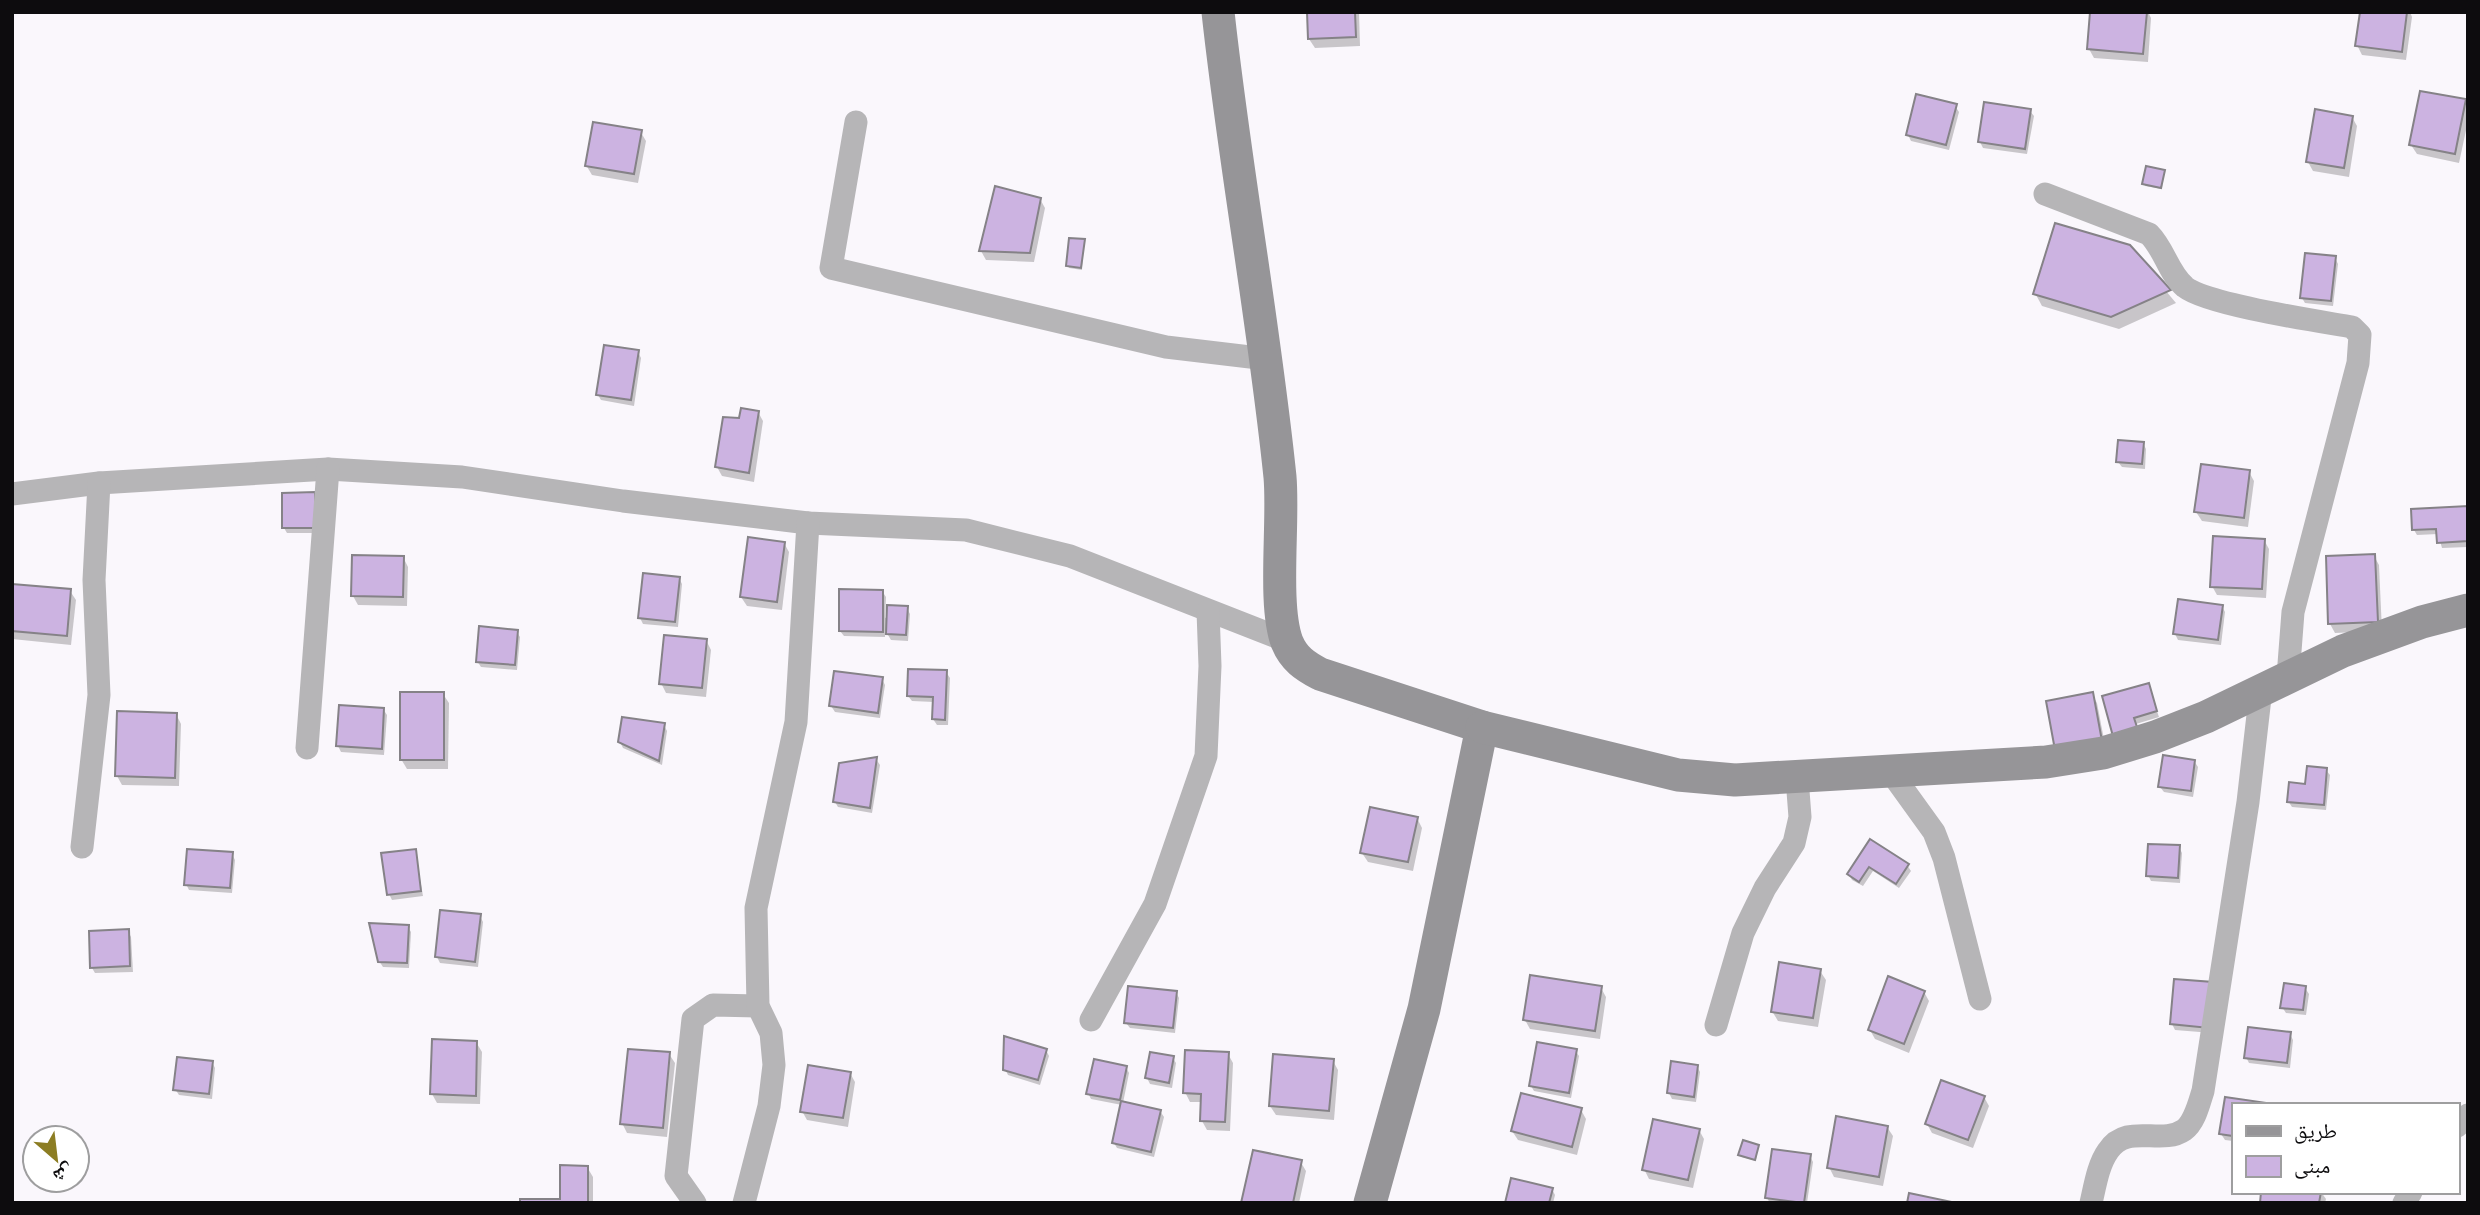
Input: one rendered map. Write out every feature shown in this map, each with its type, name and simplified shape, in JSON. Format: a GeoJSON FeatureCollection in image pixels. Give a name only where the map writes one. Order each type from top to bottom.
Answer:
{"type":"FeatureCollection","features":[{"type":"Feature","properties":{"kind":"street"},"geometry":{"type":"LineString","coordinates":[[1218,12],[1229,117],[1268,359],[1280,482],[1282,609],[1287,641],[1300,662],[1320,674],[1482,727],[1678,775],[1735,780],[1797,778],[2046,762],[2103,753],[2206,717],[2356,646],[2422,622],[2468,610]]}},
{"type":"Feature","properties":{"kind":"street"},"geometry":{"type":"LineString","coordinates":[[856,121],[831,268],[1166,347],[1268,359]]}},
{"type":"Feature","properties":{"kind":"street"},"geometry":{"type":"LineString","coordinates":[[2045,194],[2149,234],[2160,244],[2177,279],[2188,289],[2235,304],[2351,327],[2360,335],[2362,345],[2274,683],[2248,802],[2203,1091],[2194,1118],[2184,1130],[2165,1136],[2145,1133],[2120,1139],[2108,1150],[2091,1203]]}},
{"type":"Feature","properties":{"kind":"street"},"geometry":{"type":"LineString","coordinates":[[12,494],[99,483],[328,469],[462,477],[623,501],[808,523],[966,530],[1070,556],[1287,641]]}},
{"type":"Feature","properties":{"kind":"street"},"geometry":{"type":"LineString","coordinates":[[307,748],[328,469]]}},
{"type":"Feature","properties":{"kind":"street"},"geometry":{"type":"LineString","coordinates":[[82,847],[99,695],[94,580],[99,483]]}},
{"type":"Feature","properties":{"kind":"street"},"geometry":{"type":"LineString","coordinates":[[744,1203],[769,1106],[774,1065],[771,1033],[758,1006],[756,908],[796,722],[808,523]]}},
{"type":"Feature","properties":{"kind":"street"},"geometry":{"type":"LineString","coordinates":[[1091,1020],[1155,904],[1206,756],[1210,666],[1208,611]]}},
{"type":"Feature","properties":{"kind":"street"},"geometry":{"type":"LineString","coordinates":[[1370,1203],[1424,1009],[1482,727]]}},
{"type":"Feature","properties":{"kind":"street"},"geometry":{"type":"LineString","coordinates":[[1890,771],[1934,832],[1944,858],[1980,999]]}},
{"type":"Feature","properties":{"kind":"street"},"geometry":{"type":"LineString","coordinates":[[1716,1025],[1743,933],[1765,888],[1794,842],[1800,817],[1797,778]]}},
{"type":"Feature","properties":{"kind":"street"},"geometry":{"type":"LineString","coordinates":[[695,1203],[676,1176],[693,1019],[701,1010],[713,1005],[758,1006]]}},
{"type":"Feature","properties":{"kind":"building"},"geometry":{"type":"Polygon","coordinates":[[[1307,12],[1355,12],[1356,37],[1308,39],[1307,12]]]}},
{"type":"Feature","properties":{"kind":"building"},"geometry":{"type":"Polygon","coordinates":[[[2090,12],[2147,12],[2143,54],[2087,49],[2090,12]]]}},
{"type":"Feature","properties":{"kind":"building"},"geometry":{"type":"Polygon","coordinates":[[[2360,12],[2407,12],[2402,52],[2355,46],[2360,12]]]}},
{"type":"Feature","properties":{"kind":"building"},"geometry":{"type":"Polygon","coordinates":[[[2420,91],[2466,99],[2455,154],[2409,145],[2420,91]]]}},
{"type":"Feature","properties":{"kind":"building"},"geometry":{"type":"Polygon","coordinates":[[[1916,94],[1957,104],[1946,145],[1906,135],[1916,94]]]}},
{"type":"Feature","properties":{"kind":"building"},"geometry":{"type":"Polygon","coordinates":[[[1984,102],[2031,109],[2025,149],[1978,142],[1984,102]]]}},
{"type":"Feature","properties":{"kind":"building"},"geometry":{"type":"Polygon","coordinates":[[[2315,109],[2353,116],[2344,168],[2306,162],[2315,109]]]}},
{"type":"Feature","properties":{"kind":"building"},"geometry":{"type":"Polygon","coordinates":[[[593,122],[642,130],[634,174],[585,166],[593,122]]]}},
{"type":"Feature","properties":{"kind":"building"},"geometry":{"type":"Polygon","coordinates":[[[2146,166],[2165,170],[2161,188],[2142,184],[2146,166]]]}},
{"type":"Feature","properties":{"kind":"building"},"geometry":{"type":"Polygon","coordinates":[[[995,186],[1041,198],[1030,253],[979,251],[995,186]]]}},
{"type":"Feature","properties":{"kind":"building"},"geometry":{"type":"Polygon","coordinates":[[[2055,223],[2130,245],[2171,290],[2111,317],[2033,294],[2055,223]]]}},
{"type":"Feature","properties":{"kind":"building"},"geometry":{"type":"Polygon","coordinates":[[[1069,238],[1085,239],[1081,268],[1066,266],[1069,238]]]}},
{"type":"Feature","properties":{"kind":"building"},"geometry":{"type":"Polygon","coordinates":[[[2305,253],[2336,256],[2331,301],[2300,298],[2305,253]]]}},
{"type":"Feature","properties":{"kind":"building"},"geometry":{"type":"Polygon","coordinates":[[[604,345],[639,350],[631,400],[596,395],[604,345]]]}},
{"type":"Feature","properties":{"kind":"building"},"geometry":{"type":"Polygon","coordinates":[[[741,408],[759,411],[749,473],[715,467],[723,417],[739,418],[741,408]]]}},
{"type":"Feature","properties":{"kind":"building"},"geometry":{"type":"Polygon","coordinates":[[[2118,440],[2144,442],[2142,464],[2116,462],[2118,440]]]}},
{"type":"Feature","properties":{"kind":"building"},"geometry":{"type":"Polygon","coordinates":[[[2201,464],[2250,470],[2244,518],[2194,512],[2201,464]]]}},
{"type":"Feature","properties":{"kind":"building"},"geometry":{"type":"Polygon","coordinates":[[[315,492],[316,528],[282,528],[282,493],[315,492]]]}},
{"type":"Feature","properties":{"kind":"building"},"geometry":{"type":"Polygon","coordinates":[[[2468,506],[2468,541],[2437,543],[2436,529],[2412,530],[2411,509],[2468,506]]]}},
{"type":"Feature","properties":{"kind":"building"},"geometry":{"type":"Polygon","coordinates":[[[2213,536],[2265,539],[2262,589],[2210,587],[2213,536]]]}},
{"type":"Feature","properties":{"kind":"building"},"geometry":{"type":"Polygon","coordinates":[[[748,537],[785,542],[777,602],[740,597],[748,537]]]}},
{"type":"Feature","properties":{"kind":"building"},"geometry":{"type":"Polygon","coordinates":[[[2375,554],[2378,622],[2328,624],[2326,556],[2375,554]]]}},
{"type":"Feature","properties":{"kind":"building"},"geometry":{"type":"Polygon","coordinates":[[[352,555],[404,556],[403,597],[351,596],[352,555]]]}},
{"type":"Feature","properties":{"kind":"building"},"geometry":{"type":"Polygon","coordinates":[[[643,573],[680,577],[675,622],[638,618],[643,573]]]}},
{"type":"Feature","properties":{"kind":"building"},"geometry":{"type":"Polygon","coordinates":[[[12,584],[71,589],[67,636],[12,631],[12,584]]]}},
{"type":"Feature","properties":{"kind":"building"},"geometry":{"type":"Polygon","coordinates":[[[839,589],[883,590],[883,632],[839,631],[839,589]]]}},
{"type":"Feature","properties":{"kind":"building"},"geometry":{"type":"Polygon","coordinates":[[[2178,599],[2223,605],[2218,640],[2173,634],[2178,599]]]}},
{"type":"Feature","properties":{"kind":"building"},"geometry":{"type":"Polygon","coordinates":[[[887,605],[908,606],[906,635],[886,634],[887,605]]]}},
{"type":"Feature","properties":{"kind":"building"},"geometry":{"type":"Polygon","coordinates":[[[479,626],[518,630],[515,665],[476,662],[479,626]]]}},
{"type":"Feature","properties":{"kind":"building"},"geometry":{"type":"Polygon","coordinates":[[[664,635],[707,639],[702,688],[659,684],[664,635]]]}},
{"type":"Feature","properties":{"kind":"building"},"geometry":{"type":"Polygon","coordinates":[[[908,669],[947,670],[945,720],[932,719],[933,697],[907,696],[908,669]]]}},
{"type":"Feature","properties":{"kind":"building"},"geometry":{"type":"Polygon","coordinates":[[[834,671],[883,677],[878,713],[829,706],[834,671]]]}},
{"type":"Feature","properties":{"kind":"building"},"geometry":{"type":"Polygon","coordinates":[[[2149,683],[2157,711],[2134,718],[2139,733],[2114,740],[2102,696],[2149,683]]]}},
{"type":"Feature","properties":{"kind":"building"},"geometry":{"type":"Polygon","coordinates":[[[400,692],[444,692],[444,760],[400,760],[400,692]]]}},
{"type":"Feature","properties":{"kind":"building"},"geometry":{"type":"Polygon","coordinates":[[[2093,692],[2102,741],[2055,750],[2046,701],[2093,692]]]}},
{"type":"Feature","properties":{"kind":"building"},"geometry":{"type":"Polygon","coordinates":[[[339,705],[384,708],[382,749],[336,746],[339,705]]]}},
{"type":"Feature","properties":{"kind":"building"},"geometry":{"type":"Polygon","coordinates":[[[117,711],[177,713],[175,778],[115,776],[117,711]]]}},
{"type":"Feature","properties":{"kind":"building"},"geometry":{"type":"Polygon","coordinates":[[[622,717],[665,723],[659,761],[618,742],[622,717]]]}},
{"type":"Feature","properties":{"kind":"building"},"geometry":{"type":"Polygon","coordinates":[[[2163,755],[2195,760],[2191,791],[2158,787],[2163,755]]]}},
{"type":"Feature","properties":{"kind":"building"},"geometry":{"type":"Polygon","coordinates":[[[877,757],[870,808],[833,802],[839,763],[877,757]]]}},
{"type":"Feature","properties":{"kind":"building"},"geometry":{"type":"Polygon","coordinates":[[[2307,766],[2327,768],[2324,805],[2287,802],[2289,782],[2305,784],[2307,766]]]}},
{"type":"Feature","properties":{"kind":"building"},"geometry":{"type":"Polygon","coordinates":[[[1370,807],[1418,817],[1408,862],[1360,853],[1370,807]]]}},
{"type":"Feature","properties":{"kind":"building"},"geometry":{"type":"Polygon","coordinates":[[[1870,839],[1909,864],[1896,884],[1869,867],[1859,882],[1847,874],[1870,839]]]}},
{"type":"Feature","properties":{"kind":"building"},"geometry":{"type":"Polygon","coordinates":[[[2148,844],[2180,845],[2178,878],[2146,876],[2148,844]]]}},
{"type":"Feature","properties":{"kind":"building"},"geometry":{"type":"Polygon","coordinates":[[[187,849],[233,852],[230,888],[184,885],[187,849]]]}},
{"type":"Feature","properties":{"kind":"building"},"geometry":{"type":"Polygon","coordinates":[[[416,849],[421,891],[387,895],[381,853],[416,849]]]}},
{"type":"Feature","properties":{"kind":"building"},"geometry":{"type":"Polygon","coordinates":[[[440,910],[481,914],[475,962],[435,957],[440,910]]]}},
{"type":"Feature","properties":{"kind":"building"},"geometry":{"type":"Polygon","coordinates":[[[369,923],[409,925],[407,963],[378,962],[369,923]]]}},
{"type":"Feature","properties":{"kind":"building"},"geometry":{"type":"Polygon","coordinates":[[[129,929],[130,966],[90,968],[89,931],[129,929]]]}},
{"type":"Feature","properties":{"kind":"building"},"geometry":{"type":"Polygon","coordinates":[[[1779,962],[1821,969],[1813,1018],[1771,1012],[1779,962]]]}},
{"type":"Feature","properties":{"kind":"building"},"geometry":{"type":"Polygon","coordinates":[[[1530,975],[1602,986],[1595,1031],[1523,1020],[1530,975]]]}},
{"type":"Feature","properties":{"kind":"building"},"geometry":{"type":"Polygon","coordinates":[[[1888,976],[1925,991],[1904,1044],[1868,1030],[1888,976]]]}},
{"type":"Feature","properties":{"kind":"building"},"geometry":{"type":"Polygon","coordinates":[[[2174,979],[2213,982],[2209,1028],[2170,1024],[2174,979]]]}},
{"type":"Feature","properties":{"kind":"building"},"geometry":{"type":"Polygon","coordinates":[[[2284,983],[2306,986],[2303,1010],[2280,1008],[2284,983]]]}},
{"type":"Feature","properties":{"kind":"building"},"geometry":{"type":"Polygon","coordinates":[[[1128,986],[1177,991],[1173,1028],[1124,1023],[1128,986]]]}},
{"type":"Feature","properties":{"kind":"building"},"geometry":{"type":"Polygon","coordinates":[[[2248,1027],[2291,1032],[2287,1063],[2244,1058],[2248,1027]]]}},
{"type":"Feature","properties":{"kind":"building"},"geometry":{"type":"Polygon","coordinates":[[[1004,1036],[1047,1049],[1038,1080],[1003,1070],[1004,1036]]]}},
{"type":"Feature","properties":{"kind":"building"},"geometry":{"type":"Polygon","coordinates":[[[432,1039],[477,1041],[476,1096],[430,1094],[432,1039]]]}},
{"type":"Feature","properties":{"kind":"building"},"geometry":{"type":"Polygon","coordinates":[[[1537,1042],[1577,1049],[1569,1093],[1529,1086],[1537,1042]]]}},
{"type":"Feature","properties":{"kind":"building"},"geometry":{"type":"Polygon","coordinates":[[[628,1049],[670,1052],[663,1128],[620,1124],[628,1049]]]}},
{"type":"Feature","properties":{"kind":"building"},"geometry":{"type":"Polygon","coordinates":[[[1185,1050],[1229,1052],[1225,1122],[1200,1121],[1201,1094],[1183,1093],[1185,1050]]]}},
{"type":"Feature","properties":{"kind":"building"},"geometry":{"type":"Polygon","coordinates":[[[1150,1052],[1174,1056],[1169,1083],[1145,1078],[1150,1052]]]}},
{"type":"Feature","properties":{"kind":"building"},"geometry":{"type":"Polygon","coordinates":[[[1273,1054],[1334,1059],[1329,1111],[1269,1106],[1273,1054]]]}},
{"type":"Feature","properties":{"kind":"building"},"geometry":{"type":"Polygon","coordinates":[[[177,1057],[213,1061],[209,1094],[173,1090],[177,1057]]]}},
{"type":"Feature","properties":{"kind":"building"},"geometry":{"type":"Polygon","coordinates":[[[1094,1059],[1127,1066],[1120,1100],[1086,1094],[1094,1059]]]}},
{"type":"Feature","properties":{"kind":"building"},"geometry":{"type":"Polygon","coordinates":[[[1671,1061],[1698,1065],[1694,1097],[1667,1093],[1671,1061]]]}},
{"type":"Feature","properties":{"kind":"building"},"geometry":{"type":"Polygon","coordinates":[[[808,1065],[851,1072],[843,1118],[800,1112],[808,1065]]]}},
{"type":"Feature","properties":{"kind":"building"},"geometry":{"type":"Polygon","coordinates":[[[1941,1080],[1985,1096],[1968,1140],[1925,1124],[1941,1080]]]}},
{"type":"Feature","properties":{"kind":"building"},"geometry":{"type":"Polygon","coordinates":[[[1521,1093],[1582,1108],[1572,1147],[1511,1131],[1521,1093]]]}},
{"type":"Feature","properties":{"kind":"building"},"geometry":{"type":"Polygon","coordinates":[[[2225,1097],[2267,1103],[2232,1103],[2232,1136],[2219,1134],[2225,1097]]]}},
{"type":"Feature","properties":{"kind":"building"},"geometry":{"type":"Polygon","coordinates":[[[1121,1101],[1161,1110],[1151,1152],[1112,1143],[1121,1101]]]}},
{"type":"Feature","properties":{"kind":"building"},"geometry":{"type":"Polygon","coordinates":[[[1836,1116],[1888,1126],[1879,1177],[1827,1168],[1836,1116]]]}},
{"type":"Feature","properties":{"kind":"building"},"geometry":{"type":"Polygon","coordinates":[[[1653,1119],[1700,1129],[1688,1180],[1642,1170],[1653,1119]]]}},
{"type":"Feature","properties":{"kind":"building"},"geometry":{"type":"Polygon","coordinates":[[[1743,1140],[1759,1145],[1755,1160],[1738,1155],[1743,1140]]]}},
{"type":"Feature","properties":{"kind":"building"},"geometry":{"type":"Polygon","coordinates":[[[1772,1149],[1811,1154],[1804,1203],[1765,1198],[1772,1149]]]}},
{"type":"Feature","properties":{"kind":"building"},"geometry":{"type":"Polygon","coordinates":[[[1253,1150],[1302,1160],[1293,1203],[1241,1203],[1253,1150]]]}},
{"type":"Feature","properties":{"kind":"building"},"geometry":{"type":"Polygon","coordinates":[[[560,1165],[588,1166],[588,1203],[520,1203],[520,1199],[560,1199],[560,1165]]]}},
{"type":"Feature","properties":{"kind":"building"},"geometry":{"type":"Polygon","coordinates":[[[1511,1178],[1553,1188],[1549,1203],[1505,1203],[1511,1178]]]}},
{"type":"Feature","properties":{"kind":"building"},"geometry":{"type":"Polygon","coordinates":[[[1909,1193],[1952,1202],[1952,1203],[1907,1203],[1909,1193]]]}},
{"type":"Feature","properties":{"kind":"building"},"geometry":{"type":"Polygon","coordinates":[[[2261,1194],[2321,1194],[2319,1203],[2260,1203],[2261,1194]]]}}]}
